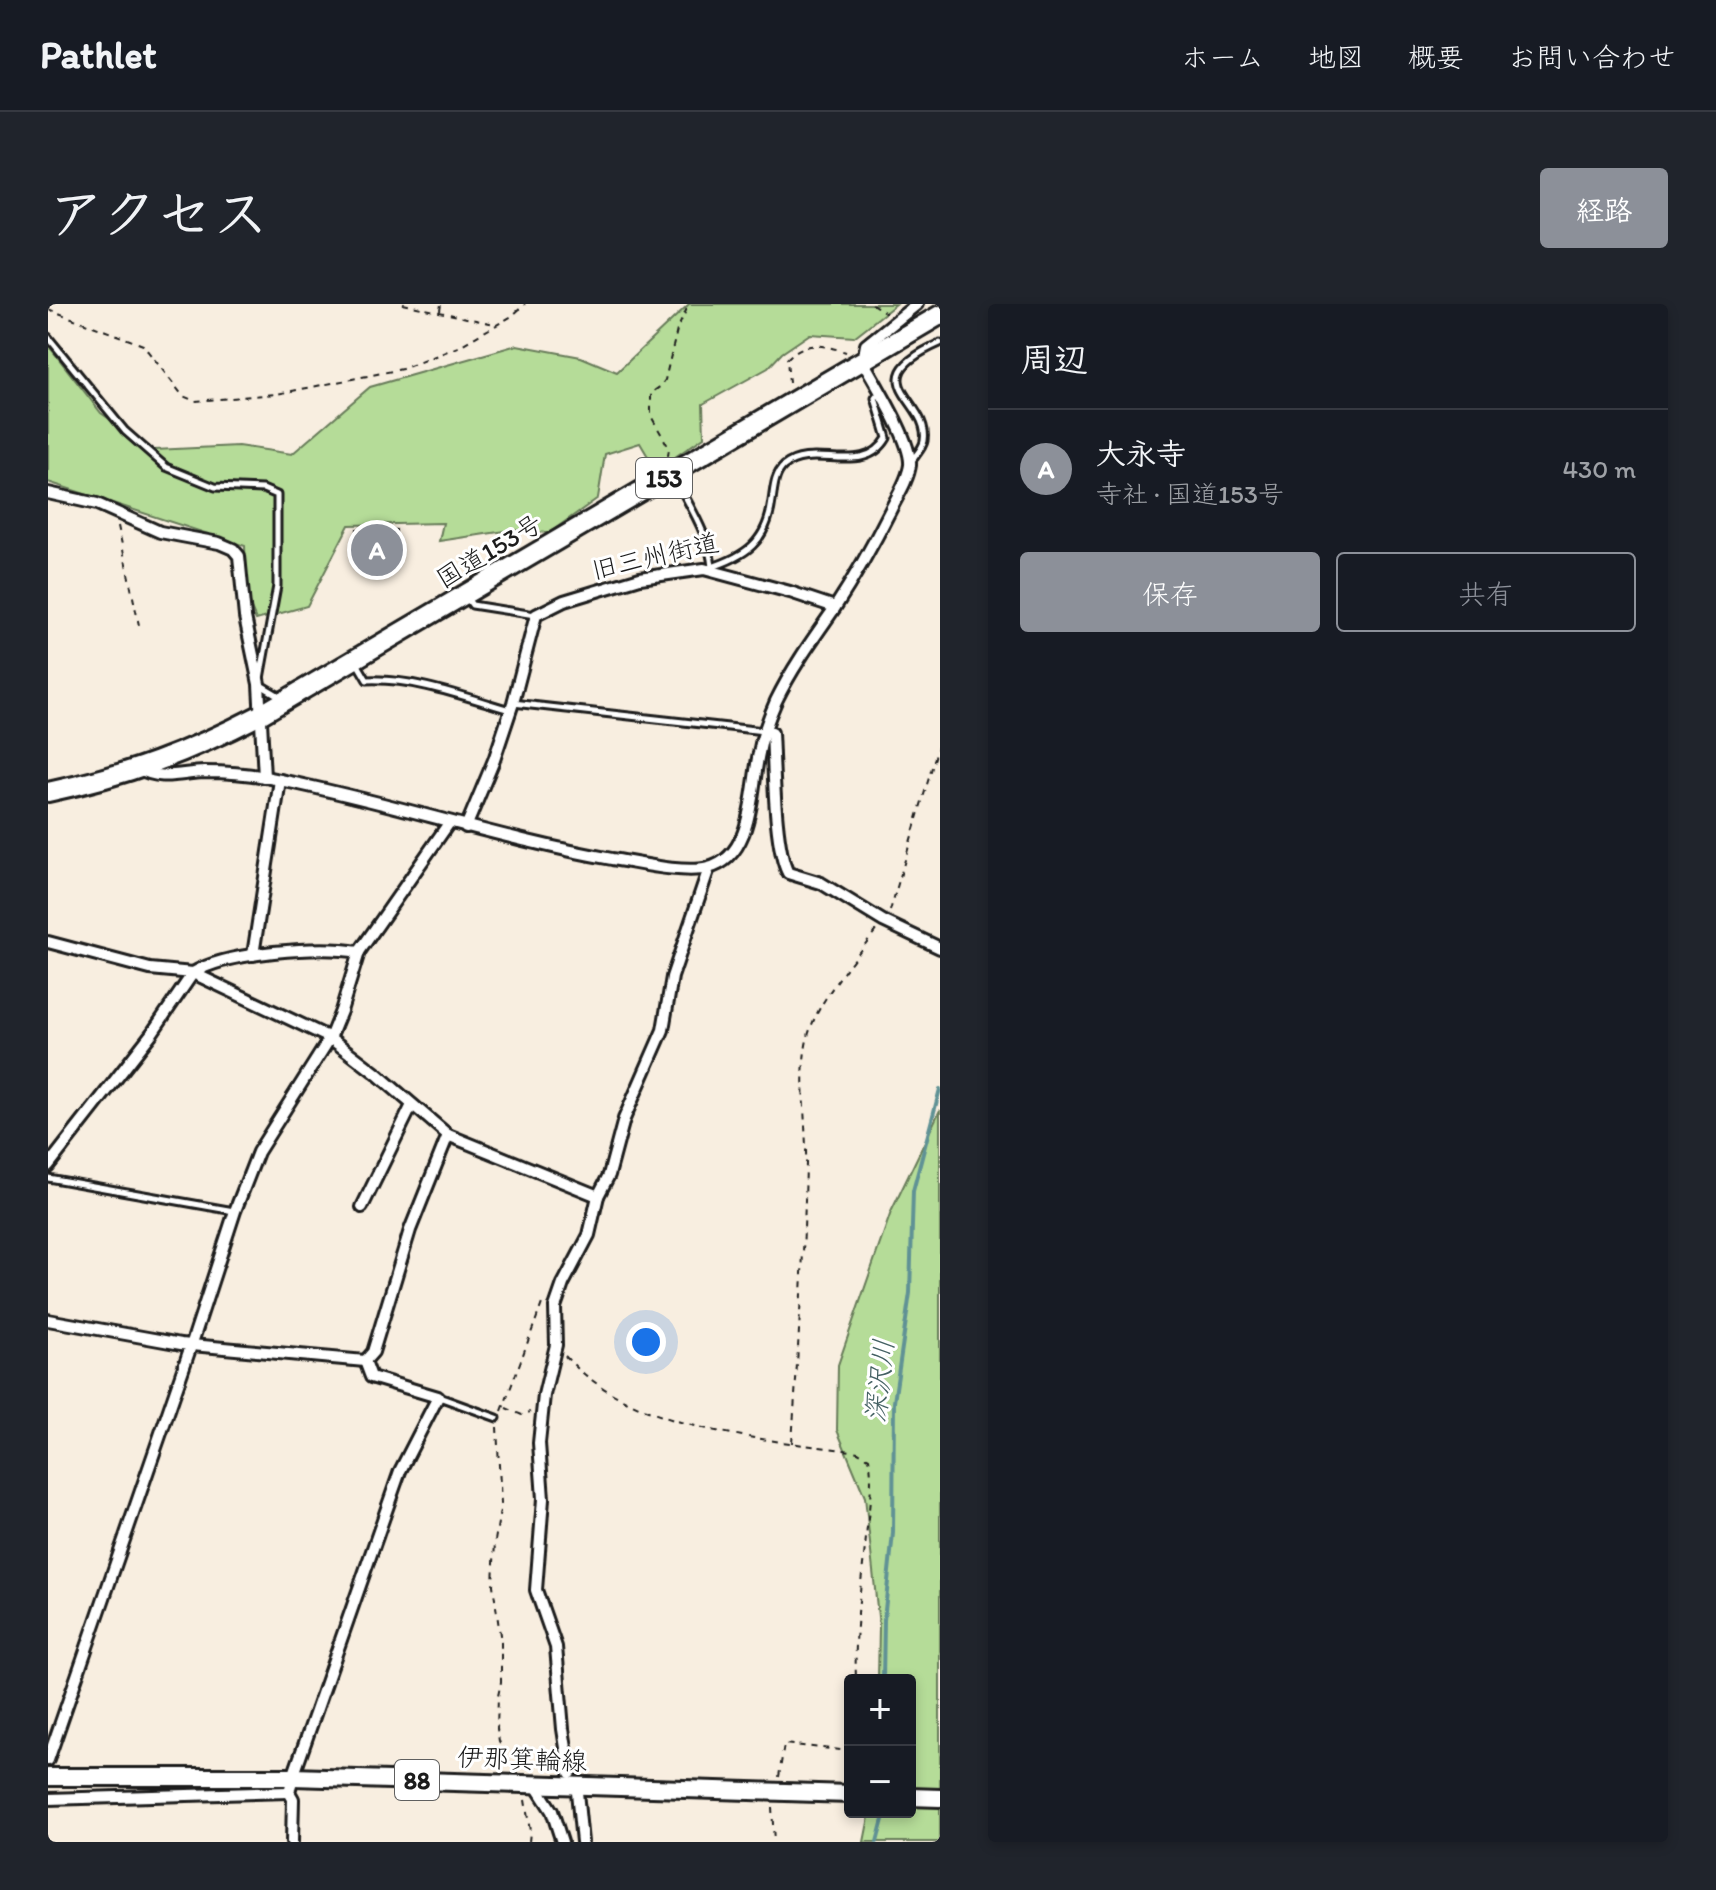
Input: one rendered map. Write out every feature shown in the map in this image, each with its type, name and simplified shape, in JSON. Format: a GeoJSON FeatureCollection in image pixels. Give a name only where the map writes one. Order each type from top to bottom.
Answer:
{"type":"FeatureCollection","features":[{"type":"Feature","properties":{"kind":"highway","name":"国道153号"},"geometry":{"type":"LineString","coordinates":[[48,792],[140,769],[260,715],[465,596],[670,464],[794,400],[940,315]]}},
{"type":"Feature","properties":{"kind":"main road","name":"伊那箕輪線"},"geometry":{"type":"LineString","coordinates":[[48,1777],[291,1785],[526,1783],[844,1794]]}},
{"type":"Feature","properties":{"kind":"main road"},"geometry":{"type":"LineString","coordinates":[[916,1797],[940,1798]]}},
{"type":"Feature","properties":{"kind":"street"},"geometry":{"type":"LineString","coordinates":[[140,769],[153,777],[234,772],[264,777],[366,799],[449,823],[565,850],[666,868],[709,868],[728,856],[739,844],[747,822],[765,731],[776,702],[805,648],[835,607],[874,542],[906,479],[910,464],[908,448],[863,361],[866,345],[917,304]]}},
{"type":"Feature","properties":{"kind":"street"},"geometry":{"type":"LineString","coordinates":[[48,493],[97,504],[160,532],[233,549],[239,556],[245,617],[259,684],[264,777]]}},
{"type":"Feature","properties":{"kind":"street"},"geometry":{"type":"LineString","coordinates":[[708,568],[835,607]]}},
{"type":"Feature","properties":{"kind":"street","name":"旧三州街道"},"geometry":{"type":"LineString","coordinates":[[536,615],[564,601],[640,578],[708,568]]}},
{"type":"Feature","properties":{"kind":"street"},"geometry":{"type":"LineString","coordinates":[[466,827],[512,707],[536,615]]}},
{"type":"Feature","properties":{"kind":"street"},"geometry":{"type":"LineString","coordinates":[[765,731],[772,733],[781,849],[788,873],[821,883],[883,921],[940,948]]}},
{"type":"Feature","properties":{"kind":"street"},"geometry":{"type":"LineString","coordinates":[[253,955],[280,780]]}},
{"type":"Feature","properties":{"kind":"street"},"geometry":{"type":"LineString","coordinates":[[48,1760],[235,1211],[258,1152],[330,1038],[359,952],[449,823]]}},
{"type":"Feature","properties":{"kind":"street"},"geometry":{"type":"LineString","coordinates":[[570,1773],[556,1647],[536,1590],[543,1499],[539,1443],[544,1395],[556,1345],[555,1307],[589,1235],[598,1196],[609,1175],[624,1119],[663,1030],[672,977],[709,868]]}},
{"type":"Feature","properties":{"kind":"street"},"geometry":{"type":"LineString","coordinates":[[48,942],[150,969],[193,973],[330,1038],[448,1135],[598,1196]]}},
{"type":"Feature","properties":{"kind":"street"},"geometry":{"type":"LineString","coordinates":[[48,1166],[152,1033],[193,973],[203,967],[253,955],[341,948],[359,952]]}},
{"type":"Feature","properties":{"kind":"street"},"geometry":{"type":"LineString","coordinates":[[362,1207],[412,1105]]}},
{"type":"Feature","properties":{"kind":"street"},"geometry":{"type":"LineString","coordinates":[[365,1361],[373,1352],[410,1230],[448,1135]]}},
{"type":"Feature","properties":{"kind":"street"},"geometry":{"type":"LineString","coordinates":[[48,1320],[181,1344],[365,1361]]}},
{"type":"Feature","properties":{"kind":"street"},"geometry":{"type":"LineString","coordinates":[[292,1842],[291,1785],[400,1471],[438,1397],[371,1377],[365,1361]]}},
{"type":"Feature","properties":{"kind":"street"},"geometry":{"type":"LineString","coordinates":[[526,1783],[552,1811],[562,1842]]}},
{"type":"Feature","properties":{"kind":"street"},"geometry":{"type":"LineString","coordinates":[[48,1799],[291,1785]]}},
{"type":"Feature","properties":{"kind":"street"},"geometry":{"type":"LineString","coordinates":[[577,1792],[582,1842]]}},
{"type":"Feature","properties":{"kind":"lane"},"geometry":{"type":"LineString","coordinates":[[48,337],[125,431],[166,467],[215,487],[263,489],[277,495],[277,586],[259,684],[284,701]]}},
{"type":"Feature","properties":{"kind":"lane"},"geometry":{"type":"LineString","coordinates":[[910,464],[924,444],[923,427],[900,389],[900,377],[905,365],[916,354],[940,343]]}},
{"type":"Feature","properties":{"kind":"lane","name":"旧三州街道"},"geometry":{"type":"LineString","coordinates":[[708,568],[736,559],[748,551],[762,534],[770,513],[778,473],[786,464],[798,459],[853,459],[868,456],[882,447],[887,438],[875,405],[875,398],[880,392]]}},
{"type":"Feature","properties":{"kind":"lane"},"geometry":{"type":"LineString","coordinates":[[670,464],[710,551],[708,568]]}},
{"type":"Feature","properties":{"kind":"lane"},"geometry":{"type":"LineString","coordinates":[[465,596],[472,605],[536,615]]}},
{"type":"Feature","properties":{"kind":"lane"},"geometry":{"type":"LineString","coordinates":[[355,660],[367,680],[380,679],[512,707],[765,731]]}},
{"type":"Feature","properties":{"kind":"lane"},"geometry":{"type":"LineString","coordinates":[[48,1178],[235,1211]]}},
{"type":"Feature","properties":{"kind":"lane"},"geometry":{"type":"LineString","coordinates":[[438,1397],[497,1418]]}},
{"type":"Feature","properties":{"kind":"path"},"geometry":{"type":"LineString","coordinates":[[403,304],[495,325]]}},
{"type":"Feature","properties":{"kind":"path"},"geometry":{"type":"LineString","coordinates":[[439,312],[441,304]]}},
{"type":"Feature","properties":{"kind":"path"},"geometry":{"type":"LineString","coordinates":[[48,309],[143,345],[183,396],[195,401],[277,394],[402,369],[458,347],[512,316],[525,304]]}},
{"type":"Feature","properties":{"kind":"path"},"geometry":{"type":"LineString","coordinates":[[670,464],[669,448],[651,416],[651,393],[665,380],[677,330],[689,304]]}},
{"type":"Feature","properties":{"kind":"path"},"geometry":{"type":"LineString","coordinates":[[872,304],[897,320]]}},
{"type":"Feature","properties":{"kind":"path"},"geometry":{"type":"LineString","coordinates":[[794,400],[786,369],[787,359],[793,352],[820,344],[856,355],[863,361]]}},
{"type":"Feature","properties":{"kind":"path"},"geometry":{"type":"LineString","coordinates":[[114,511],[140,630]]}},
{"type":"Feature","properties":{"kind":"path"},"geometry":{"type":"LineString","coordinates":[[792,1443],[804,1251],[804,1061],[809,1034],[843,974],[890,911],[940,740]]}},
{"type":"Feature","properties":{"kind":"path"},"geometry":{"type":"LineString","coordinates":[[529,1842],[526,1783],[499,1741],[497,1729],[501,1642],[493,1585],[501,1504],[497,1418],[505,1408],[539,1308],[546,1297],[564,1283]]}},
{"type":"Feature","properties":{"kind":"path"},"geometry":{"type":"LineString","coordinates":[[556,1345],[581,1373],[621,1398],[648,1410],[717,1433],[858,1452],[869,1458],[871,1469],[855,1647],[856,1674]]}},
{"type":"Feature","properties":{"kind":"path"},"geometry":{"type":"LineString","coordinates":[[505,1408],[522,1415],[533,1408]]}},
{"type":"Feature","properties":{"kind":"path"},"geometry":{"type":"LineString","coordinates":[[774,1842],[771,1823],[779,1791],[784,1744],[844,1750]]}},
{"type":"Feature","properties":{"kind":"green space"},"geometry":{"type":"Polygon","coordinates":[[[689,304],[896,304],[854,337],[810,334],[782,353],[768,368],[703,404],[704,437],[656,470],[640,443],[605,454],[598,498],[549,533],[512,530],[439,541],[443,523],[349,525],[307,606],[256,620],[247,599],[245,546],[48,482],[48,345],[101,413],[154,450],[238,446],[292,454],[370,387],[517,345],[581,357],[617,372],[689,304]]]}},
{"type":"Feature","properties":{"kind":"green space"},"geometry":{"type":"Polygon","coordinates":[[[940,1110],[940,1842],[864,1842],[869,1818],[916,1818],[916,1674],[878,1674],[879,1626],[865,1497],[837,1430],[838,1365],[891,1212],[940,1110]]]}},
{"type":"Feature","properties":{"kind":"building"},"geometry":{"type":"Polygon","coordinates":[[[357,529],[396,530],[395,562],[356,561],[357,529]]]}},
{"type":"Feature","properties":{"kind":"waterway","name":"深沢川"},"geometry":{"type":"LineString","coordinates":[[883,1674],[884,1620],[893,1533],[894,1402],[910,1293],[913,1191],[940,1089]]}},
{"type":"Feature","properties":{"kind":"waterway","name":"深沢川"},"geometry":{"type":"LineString","coordinates":[[877,1842],[883,1818]]}},
{"type":"Feature","properties":{"kind":"place","name":"大永寺"},"geometry":{"type":"Point","coordinates":[377,550]}}]}
